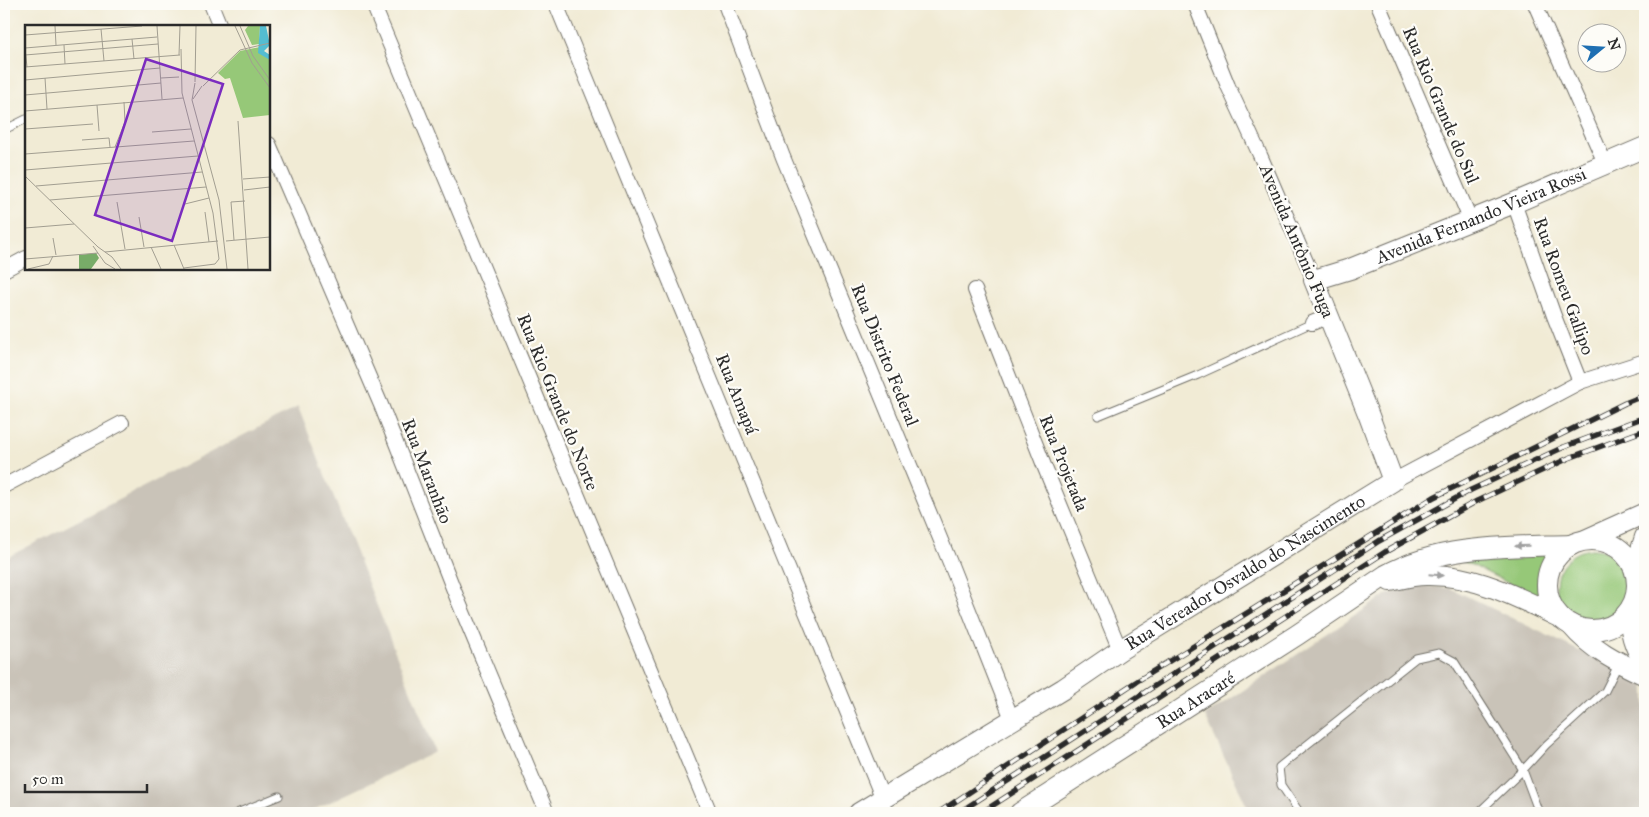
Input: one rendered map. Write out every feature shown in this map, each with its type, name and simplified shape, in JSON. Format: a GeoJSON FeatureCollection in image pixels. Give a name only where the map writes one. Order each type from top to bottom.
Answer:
{"type":"FeatureCollection","features":[{"type":"Feature","properties":{"kind":"main road","name":"Avenida Fernando Vieira Rossi"},"geometry":{"type":"LineString","coordinates":[[1314,280],[1350,269],[1471,221],[1645,147]]}},
{"type":"Feature","properties":{"kind":"main road","name":"Avenida Antônio Fuga"},"geometry":{"type":"LineString","coordinates":[[1314,280],[1321,319],[1393,481]]}},
{"type":"Feature","properties":{"kind":"main road","name":"Rua Vereador Osvaldo do Nascimento"},"geometry":{"type":"LineString","coordinates":[[859,813],[1063,690],[1120,650],[1393,481]]}},
{"type":"Feature","properties":{"kind":"main road"},"geometry":{"type":"LineString","coordinates":[[1645,513],[1578,542],[1560,553],[1552,565],[1547,579],[1552,607],[1581,637],[1619,663],[1645,675]]}},
{"type":"Feature","properties":{"kind":"main road"},"geometry":{"type":"LineString","coordinates":[[1566,622],[1587,630],[1603,630],[1618,623],[1630,611],[1636,597],[1640,553],[1645,536]]}},
{"type":"Feature","properties":{"kind":"main road"},"geometry":{"type":"LineString","coordinates":[[1578,542],[1600,540],[1614,545],[1626,554],[1634,567],[1638,582]]}},
{"type":"Feature","properties":{"kind":"main road","name":"Rua Aracaré"},"geometry":{"type":"LineString","coordinates":[[1020,813],[1401,567],[1430,556],[1493,547],[1578,542]]}},
{"type":"Feature","properties":{"kind":"main road","name":"Rua Aracaré"},"geometry":{"type":"LineString","coordinates":[[1371,585],[1427,574],[1454,577],[1502,591],[1566,622]]}},
{"type":"Feature","properties":{"kind":"main road"},"geometry":{"type":"LineString","coordinates":[[1630,611],[1630,631],[1635,646],[1645,662]]}},
{"type":"Feature","properties":{"kind":"street"},"geometry":{"type":"LineString","coordinates":[[211,4],[220,25]]}},
{"type":"Feature","properties":{"kind":"street","name":"Rua Rio Grande do Norte"},"geometry":{"type":"LineString","coordinates":[[373,4],[710,813]]}},
{"type":"Feature","properties":{"kind":"street","name":"Rua Amapá"},"geometry":{"type":"LineString","coordinates":[[556,4],[883,799]]}},
{"type":"Feature","properties":{"kind":"street","name":"Rua Distrito Federal"},"geometry":{"type":"LineString","coordinates":[[725,4],[783,157],[944,547],[1012,719]]}},
{"type":"Feature","properties":{"kind":"street","name":"Avenida Antônio Fuga"},"geometry":{"type":"LineString","coordinates":[[1195,4],[1228,86],[1314,280]]}},
{"type":"Feature","properties":{"kind":"street","name":"Rua Rio Grande do Sul"},"geometry":{"type":"LineString","coordinates":[[1378,4],[1471,221]]}},
{"type":"Feature","properties":{"kind":"street"},"geometry":{"type":"LineString","coordinates":[[1535,4],[1605,163]]}},
{"type":"Feature","properties":{"kind":"street","name":"Rua Maranhão"},"geometry":{"type":"LineString","coordinates":[[270,146],[381,405],[456,598],[547,813]]}},
{"type":"Feature","properties":{"kind":"street","name":"Rua Romeu Gallipo"},"geometry":{"type":"LineString","coordinates":[[1514,203],[1554,316],[1580,382]]}},
{"type":"Feature","properties":{"kind":"street"},"geometry":{"type":"LineString","coordinates":[[4,270],[25,259]]}},
{"type":"Feature","properties":{"kind":"street","name":"Rua Projetada"},"geometry":{"type":"LineString","coordinates":[[975,290],[1045,468],[1120,650]]}},
{"type":"Feature","properties":{"kind":"street","name":"Rua Vereador Osvaldo do Nascimento"},"geometry":{"type":"LineString","coordinates":[[1393,481],[1580,382],[1645,361]]}},
{"type":"Feature","properties":{"kind":"street"},"geometry":{"type":"LineString","coordinates":[[4,486],[122,423]]}},
{"type":"Feature","properties":{"kind":"lane"},"geometry":{"type":"LineString","coordinates":[[4,130],[25,120]]}},
{"type":"Feature","properties":{"kind":"lane"},"geometry":{"type":"LineString","coordinates":[[1098,416],[1198,375],[1321,319]]}},
{"type":"Feature","properties":{"kind":"lane"},"geometry":{"type":"LineString","coordinates":[[1300,813],[1281,784],[1280,766],[1416,658],[1439,653],[1454,661],[1523,770],[1539,813]]}},
{"type":"Feature","properties":{"kind":"lane"},"geometry":{"type":"LineString","coordinates":[[1478,813],[1546,745],[1605,691],[1619,663]]}},
{"type":"Feature","properties":{"kind":"lane"},"geometry":{"type":"LineString","coordinates":[[237,813],[279,796]]}},
{"type":"Feature","properties":{"kind":"shaded area"},"geometry":{"type":"Polygon","coordinates":[[[298,407],[435,752],[307,813],[4,813],[4,559],[298,407]]]}},
{"type":"Feature","properties":{"kind":"shaded area"},"geometry":{"type":"Polygon","coordinates":[[[1413,585],[1450,588],[1645,683],[1645,813],[1250,813],[1205,716],[1386,595],[1413,585]]]}},
{"type":"Feature","properties":{"kind":"green space"},"geometry":{"type":"Polygon","coordinates":[[[1593,549],[1607,552],[1619,560],[1627,572],[1630,586],[1627,600],[1619,612],[1607,620],[1593,623],[1579,620],[1567,612],[1559,600],[1556,586],[1559,572],[1567,560],[1579,552],[1593,549]]]}},
{"type":"Feature","properties":{"kind":"green space"},"geometry":{"type":"Polygon","coordinates":[[[1550,554],[1542,576],[1542,600],[1456,559],[1550,554]]]}},
{"type":"Feature","properties":{"kind":"railway"},"geometry":{"type":"LineString","coordinates":[[938,813],[1134,683],[1434,497],[1625,403],[1645,395]]}},
{"type":"Feature","properties":{"kind":"railway"},"geometry":{"type":"LineString","coordinates":[[958,813],[1379,541],[1471,490],[1564,447],[1645,417]]}},
{"type":"Feature","properties":{"kind":"railway"},"geometry":{"type":"LineString","coordinates":[[981,813],[1385,552],[1477,501],[1569,458],[1645,430]]}}]}
